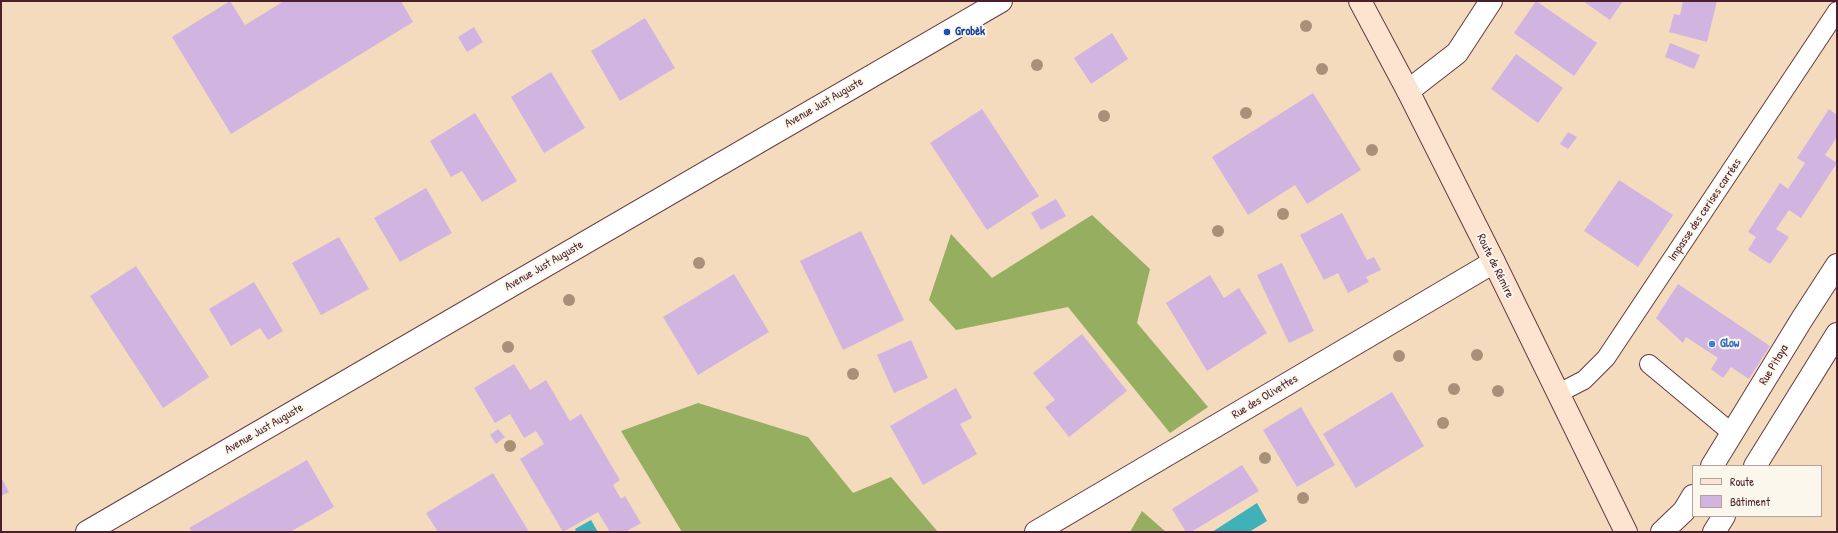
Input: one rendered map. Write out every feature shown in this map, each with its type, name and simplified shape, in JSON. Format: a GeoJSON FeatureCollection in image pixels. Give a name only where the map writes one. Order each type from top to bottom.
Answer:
{"type":"FeatureCollection","features":[{"type":"Feature","properties":{"kind":"main road","name":"Route de Rémire"},"geometry":{"type":"LineString","coordinates":[[1360,1],[1408,91],[1494,262],[1557,394],[1626,532]]}},
{"type":"Feature","properties":{"kind":"street","name":"Avenue Just Auguste"},"geometry":{"type":"LineString","coordinates":[[87,532],[1001,1]]}},
{"type":"Feature","properties":{"kind":"street"},"geometry":{"type":"LineString","coordinates":[[1408,91],[1457,52],[1491,1]]}},
{"type":"Feature","properties":{"kind":"street","name":"Rue des Olivettes"},"geometry":{"type":"LineString","coordinates":[[1036,532],[1494,262]]}},
{"type":"Feature","properties":{"kind":"street","name":"Rue Pitaya"},"geometry":{"type":"LineString","coordinates":[[1713,465],[1802,319],[1837,265]]}},
{"type":"Feature","properties":{"kind":"street"},"geometry":{"type":"LineString","coordinates":[[1756,465],[1837,334]]}},
{"type":"Feature","properties":{"kind":"street"},"geometry":{"type":"LineString","coordinates":[[1662,532],[1684,511],[1692,498]]}},
{"type":"Feature","properties":{"kind":"street"},"geometry":{"type":"LineString","coordinates":[[1714,532],[1723,517]]}},
{"type":"Feature","properties":{"kind":"lane","name":"Impasse des cerises carrées"},"geometry":{"type":"LineString","coordinates":[[1557,394],[1584,380],[1606,358],[1837,10]]}},
{"type":"Feature","properties":{"kind":"lane"},"geometry":{"type":"LineString","coordinates":[[1649,364],[1733,434]]}},
{"type":"Feature","properties":{"kind":"green space"},"geometry":{"type":"Polygon","coordinates":[[[1092,215],[1150,269],[1137,323],[1208,407],[1170,433],[1068,307],[956,330],[929,300],[951,234],[992,278],[1092,215]]]}},
{"type":"Feature","properties":{"kind":"green space"},"geometry":{"type":"Polygon","coordinates":[[[698,403],[808,437],[853,493],[891,477],[938,532],[682,532],[621,431],[698,403]]]}},
{"type":"Feature","properties":{"kind":"green space"},"geometry":{"type":"Polygon","coordinates":[[[1142,511],[1166,532],[1130,532],[1142,511]]]}},
{"type":"Feature","properties":{"kind":"water"},"geometry":{"type":"Polygon","coordinates":[[[1257,503],[1267,521],[1249,532],[1212,532],[1257,503]]]}},
{"type":"Feature","properties":{"kind":"water"},"geometry":{"type":"Polygon","coordinates":[[[591,520],[598,532],[576,532],[575,529],[591,520]]]}},
{"type":"Feature","properties":{"kind":"building"},"geometry":{"type":"Polygon","coordinates":[[[230,1],[245,25],[284,1],[401,1],[413,22],[231,134],[172,37],[230,1]]]}},
{"type":"Feature","properties":{"kind":"building"},"geometry":{"type":"Polygon","coordinates":[[[1536,1],[1597,43],[1574,76],[1514,33],[1536,1]]]}},
{"type":"Feature","properties":{"kind":"building"},"geometry":{"type":"Polygon","coordinates":[[[1583,1],[1623,1],[1610,20],[1583,1]]]}},
{"type":"Feature","properties":{"kind":"building"},"geometry":{"type":"Polygon","coordinates":[[[1683,1],[1717,1],[1707,42],[1669,32],[1674,14],[1680,15],[1683,1]]]}},
{"type":"Feature","properties":{"kind":"building"},"geometry":{"type":"Polygon","coordinates":[[[645,18],[675,68],[620,101],[591,51],[645,18]]]}},
{"type":"Feature","properties":{"kind":"building"},"geometry":{"type":"Polygon","coordinates":[[[474,27],[483,42],[467,52],[458,37],[474,27]]]}},
{"type":"Feature","properties":{"kind":"building"},"geometry":{"type":"Polygon","coordinates":[[[1112,33],[1128,59],[1091,84],[1074,58],[1112,33]]]}},
{"type":"Feature","properties":{"kind":"building"},"geometry":{"type":"Polygon","coordinates":[[[1670,43],[1700,55],[1694,69],[1665,57],[1670,43]]]}},
{"type":"Feature","properties":{"kind":"building"},"geometry":{"type":"Polygon","coordinates":[[[1516,54],[1563,88],[1538,123],[1491,89],[1516,54]]]}},
{"type":"Feature","properties":{"kind":"building"},"geometry":{"type":"Polygon","coordinates":[[[551,72],[585,128],[544,153],[511,97],[551,72]]]}},
{"type":"Feature","properties":{"kind":"building"},"geometry":{"type":"Polygon","coordinates":[[[1313,93],[1361,170],[1307,204],[1295,185],[1248,215],[1212,157],[1313,93]]]}},
{"type":"Feature","properties":{"kind":"building"},"geometry":{"type":"Polygon","coordinates":[[[982,109],[1039,196],[987,230],[930,143],[982,109]]]}},
{"type":"Feature","properties":{"kind":"building"},"geometry":{"type":"Polygon","coordinates":[[[1829,109],[1837,115],[1837,137],[1825,155],[1837,163],[1801,218],[1789,210],[1776,229],[1789,237],[1770,264],[1748,250],[1756,237],[1748,232],[1780,183],[1788,189],[1805,163],[1797,158],[1829,109]]]}},
{"type":"Feature","properties":{"kind":"building"},"geometry":{"type":"Polygon","coordinates":[[[475,113],[517,181],[482,202],[462,171],[451,177],[430,141],[475,113]]]}},
{"type":"Feature","properties":{"kind":"building"},"geometry":{"type":"Polygon","coordinates":[[[1568,132],[1577,137],[1568,149],[1560,144],[1568,132]]]}},
{"type":"Feature","properties":{"kind":"building"},"geometry":{"type":"Polygon","coordinates":[[[1619,180],[1673,215],[1638,267],[1584,231],[1619,180]]]}},
{"type":"Feature","properties":{"kind":"building"},"geometry":{"type":"Polygon","coordinates":[[[426,188],[452,233],[400,262],[374,218],[426,188]]]}},
{"type":"Feature","properties":{"kind":"building"},"geometry":{"type":"Polygon","coordinates":[[[1056,199],[1066,216],[1041,230],[1031,213],[1056,199]]]}},
{"type":"Feature","properties":{"kind":"building"},"geometry":{"type":"Polygon","coordinates":[[[1342,213],[1367,260],[1374,257],[1381,270],[1366,277],[1369,282],[1348,293],[1338,273],[1324,280],[1300,235],[1342,213]]]}},
{"type":"Feature","properties":{"kind":"building"},"geometry":{"type":"Polygon","coordinates":[[[861,231],[904,320],[843,350],[800,261],[861,231]]]}},
{"type":"Feature","properties":{"kind":"building"},"geometry":{"type":"Polygon","coordinates":[[[339,237],[369,289],[321,315],[292,263],[339,237]]]}},
{"type":"Feature","properties":{"kind":"building"},"geometry":{"type":"Polygon","coordinates":[[[1282,263],[1314,331],[1289,343],[1257,275],[1282,263]]]}},
{"type":"Feature","properties":{"kind":"building"},"geometry":{"type":"Polygon","coordinates":[[[136,266],[209,377],[163,408],[90,296],[136,266]]]}},
{"type":"Feature","properties":{"kind":"building"},"geometry":{"type":"Polygon","coordinates":[[[734,274],[769,332],[698,375],[663,317],[734,274]]]}},
{"type":"Feature","properties":{"kind":"building"},"geometry":{"type":"Polygon","coordinates":[[[1210,275],[1224,298],[1239,288],[1267,333],[1207,371],[1166,303],[1210,275]]]}},
{"type":"Feature","properties":{"kind":"building"},"geometry":{"type":"Polygon","coordinates":[[[254,282],[283,331],[268,340],[260,328],[231,346],[209,309],[254,282]]]}},
{"type":"Feature","properties":{"kind":"building"},"geometry":{"type":"Polygon","coordinates":[[[1678,284],[1770,346],[1749,379],[1731,367],[1723,378],[1711,369],[1718,358],[1686,337],[1683,343],[1656,318],[1678,284]]]}},
{"type":"Feature","properties":{"kind":"building"},"geometry":{"type":"Polygon","coordinates":[[[1082,334],[1127,391],[1069,437],[1045,407],[1055,400],[1033,373],[1082,334]]]}},
{"type":"Feature","properties":{"kind":"building"},"geometry":{"type":"Polygon","coordinates":[[[911,340],[928,378],[894,393],[877,355],[911,340]]]}},
{"type":"Feature","properties":{"kind":"building"},"geometry":{"type":"Polygon","coordinates":[[[514,364],[530,390],[546,380],[570,421],[581,414],[620,480],[613,485],[621,499],[625,496],[641,523],[625,532],[610,532],[598,512],[563,532],[520,459],[544,444],[536,431],[524,438],[510,414],[495,423],[474,388],[514,364]]]}},
{"type":"Feature","properties":{"kind":"building"},"geometry":{"type":"Polygon","coordinates":[[[956,388],[972,418],[960,424],[977,454],[923,485],[890,426],[956,388]]]}},
{"type":"Feature","properties":{"kind":"building"},"geometry":{"type":"Polygon","coordinates":[[[1392,392],[1424,446],[1356,488],[1323,434],[1392,392]]]}},
{"type":"Feature","properties":{"kind":"building"},"geometry":{"type":"Polygon","coordinates":[[[1301,407],[1335,465],[1297,487],[1263,430],[1301,407]]]}},
{"type":"Feature","properties":{"kind":"building"},"geometry":{"type":"Polygon","coordinates":[[[498,429],[505,437],[496,444],[490,435],[498,429]]]}},
{"type":"Feature","properties":{"kind":"building"},"geometry":{"type":"Polygon","coordinates":[[[307,460],[334,507],[290,532],[192,532],[189,528],[307,460]]]}},
{"type":"Feature","properties":{"kind":"building"},"geometry":{"type":"Polygon","coordinates":[[[1242,465],[1259,491],[1191,532],[1186,532],[1172,509],[1242,465]]]}},
{"type":"Feature","properties":{"kind":"building"},"geometry":{"type":"Polygon","coordinates":[[[493,473],[528,530],[525,532],[438,532],[426,513],[493,473]]]}},
{"type":"Feature","properties":{"kind":"building"},"geometry":{"type":"Polygon","coordinates":[[[1,477],[9,492],[1,496],[1,477]]]}},
{"type":"Feature","properties":{"kind":"place","name":"Grobèk"},"geometry":{"type":"Point","coordinates":[947,32]}},
{"type":"Feature","properties":{"kind":"place","name":"Glow"},"geometry":{"type":"Point","coordinates":[1712,344]}}]}
